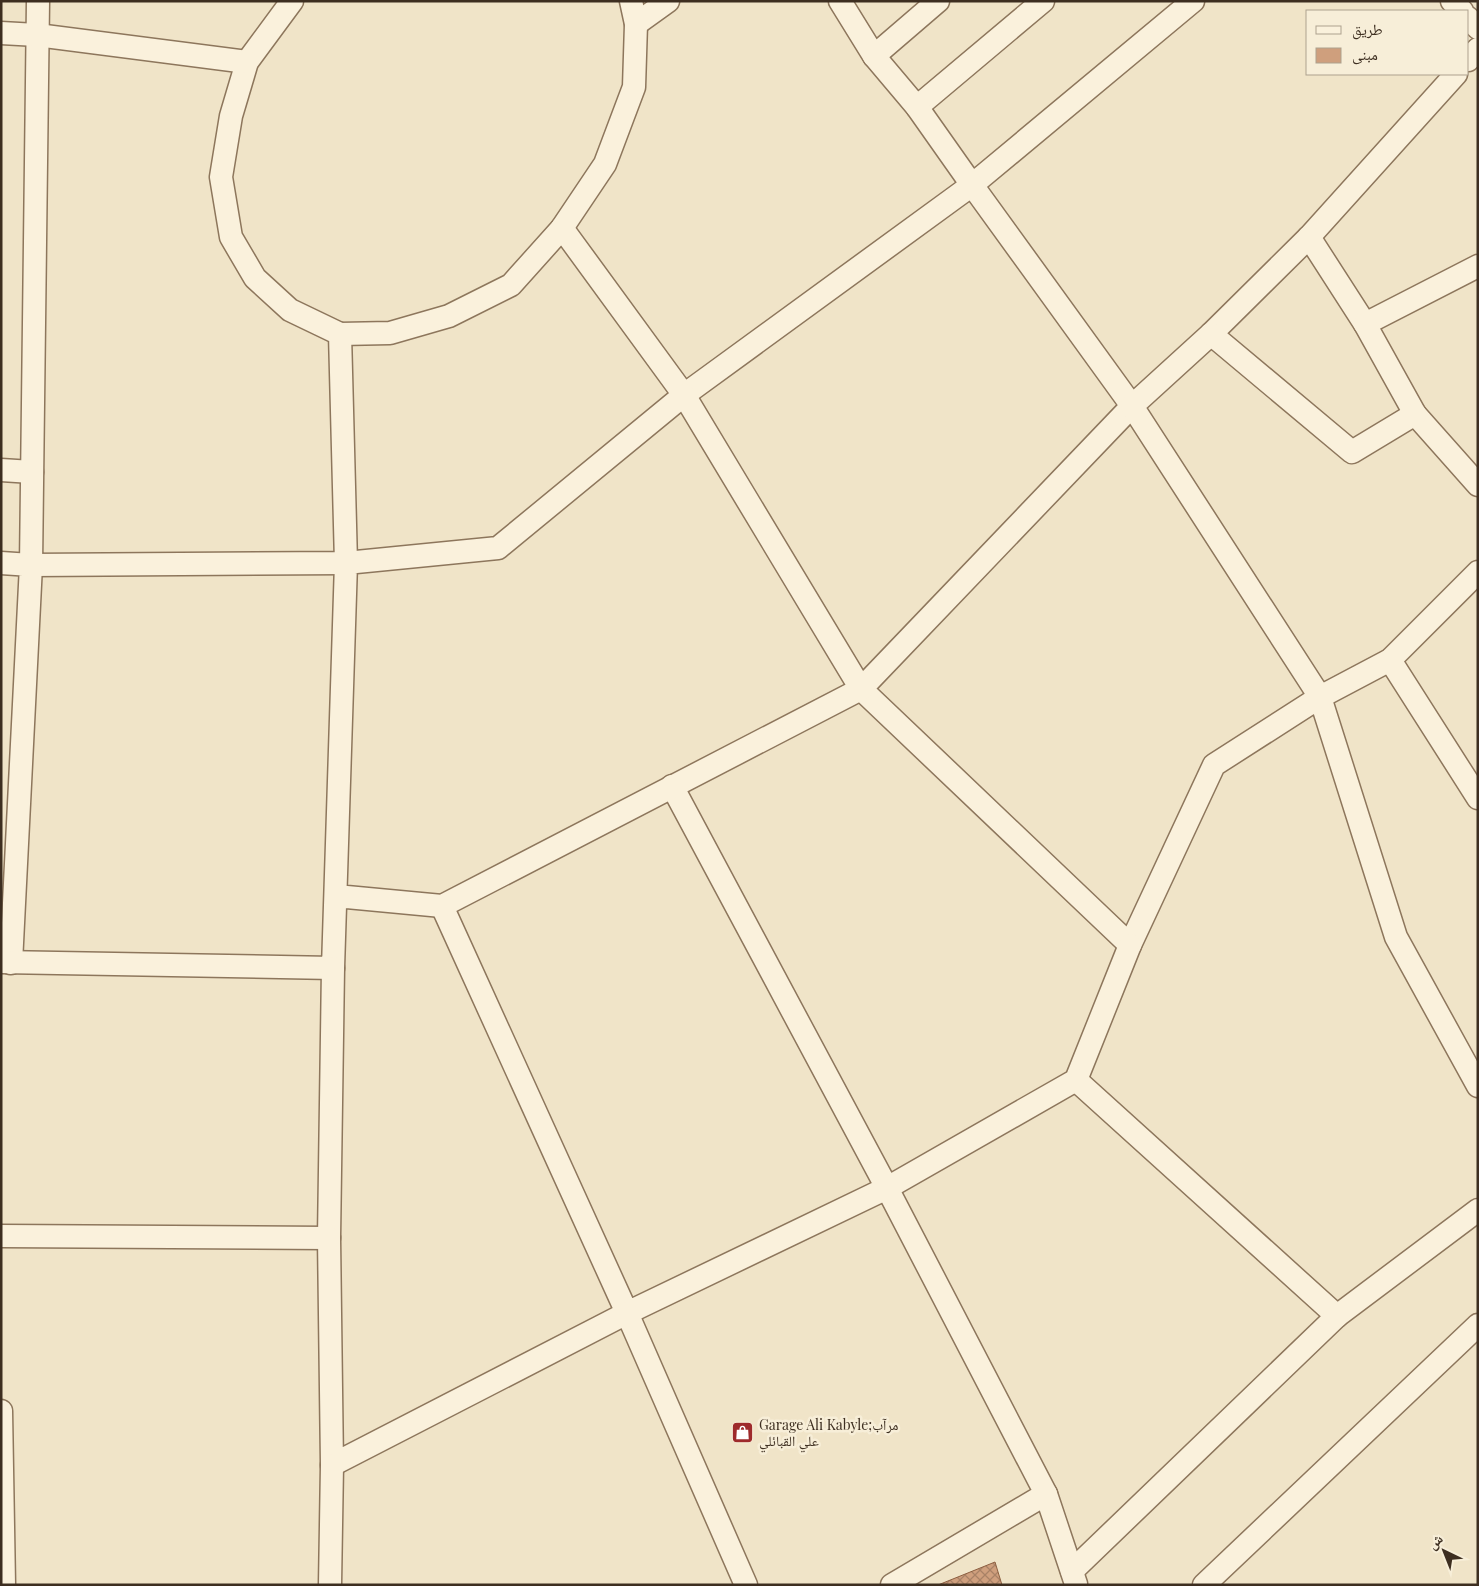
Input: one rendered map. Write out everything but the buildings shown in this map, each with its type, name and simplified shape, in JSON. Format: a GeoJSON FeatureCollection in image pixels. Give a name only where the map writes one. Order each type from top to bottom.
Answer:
{"type":"FeatureCollection","features":[{"type":"Feature","properties":{"kind":"street"},"geometry":{"type":"LineString","coordinates":[[38,1],[31,565],[6,962],[333,968]]}},
{"type":"Feature","properties":{"kind":"street"},"geometry":{"type":"LineString","coordinates":[[292,1],[247,62],[231,116],[221,177],[231,237],[254,278],[290,310],[340,334],[390,333],[450,316],[511,285],[562,228],[605,164],[634,87],[636,24],[630,1]]}},
{"type":"Feature","properties":{"kind":"street"},"geometry":{"type":"LineString","coordinates":[[636,24],[668,1]]}},
{"type":"Feature","properties":{"kind":"street"},"geometry":{"type":"LineString","coordinates":[[840,1],[874,56],[917,107],[1132,406],[1320,697],[1396,937],[1478,1086]]}},
{"type":"Feature","properties":{"kind":"street"},"geometry":{"type":"LineString","coordinates":[[874,56],[938,1]]}},
{"type":"Feature","properties":{"kind":"street"},"geometry":{"type":"LineString","coordinates":[[1,563],[31,565],[346,563],[498,548],[684,395],[972,185],[1193,1]]}},
{"type":"Feature","properties":{"kind":"street"},"geometry":{"type":"LineString","coordinates":[[1452,1],[1461,10]]}},
{"type":"Feature","properties":{"kind":"street"},"geometry":{"type":"LineString","coordinates":[[917,107],[1042,2]]}},
{"type":"Feature","properties":{"kind":"street"},"geometry":{"type":"LineString","coordinates":[[1469,19],[1478,28]]}},
{"type":"Feature","properties":{"kind":"street"},"geometry":{"type":"LineString","coordinates":[[1,33],[37,35],[247,62]]}},
{"type":"Feature","properties":{"kind":"street"},"geometry":{"type":"LineString","coordinates":[[1469,59],[1478,49]]}},
{"type":"Feature","properties":{"kind":"street"},"geometry":{"type":"LineString","coordinates":[[336,896],[442,906],[860,689],[1132,406],[1212,334],[1309,237],[1455,75]]}},
{"type":"Feature","properties":{"kind":"street"},"geometry":{"type":"LineString","coordinates":[[562,228],[684,395],[860,689],[1130,945]]}},
{"type":"Feature","properties":{"kind":"street"},"geometry":{"type":"LineString","coordinates":[[1309,237],[1365,324],[1414,414],[1478,485]]}},
{"type":"Feature","properties":{"kind":"street"},"geometry":{"type":"LineString","coordinates":[[1365,324],[1478,266]]}},
{"type":"Feature","properties":{"kind":"street"},"geometry":{"type":"LineString","coordinates":[[330,1585],[332,1465],[329,1238],[333,968],[346,563],[340,334]]}},
{"type":"Feature","properties":{"kind":"street"},"geometry":{"type":"LineString","coordinates":[[1212,334],[1352,452],[1414,414]]}},
{"type":"Feature","properties":{"kind":"street"},"geometry":{"type":"LineString","coordinates":[[1,470],[32,472]]}},
{"type":"Feature","properties":{"kind":"street"},"geometry":{"type":"LineString","coordinates":[[332,1465],[628,1313],[887,1188],[1076,1080],[1130,945],[1214,765],[1320,697],[1390,660],[1478,572]]}},
{"type":"Feature","properties":{"kind":"street"},"geometry":{"type":"LineString","coordinates":[[1390,660],[1478,798]]}},
{"type":"Feature","properties":{"kind":"street"},"geometry":{"type":"LineString","coordinates":[[672,786],[887,1188],[1046,1494],[1074,1578],[1337,1316],[1478,1210]]}},
{"type":"Feature","properties":{"kind":"street"},"geometry":{"type":"LineString","coordinates":[[442,906],[628,1313],[746,1585]]}},
{"type":"Feature","properties":{"kind":"street"},"geometry":{"type":"LineString","coordinates":[[1076,1080],[1337,1316]]}},
{"type":"Feature","properties":{"kind":"street"},"geometry":{"type":"LineString","coordinates":[[1,1236],[329,1238]]}},
{"type":"Feature","properties":{"kind":"street"},"geometry":{"type":"LineString","coordinates":[[1204,1585],[1478,1325]]}},
{"type":"Feature","properties":{"kind":"street"},"geometry":{"type":"LineString","coordinates":[[1,1411],[4,1585]]}},
{"type":"Feature","properties":{"kind":"street"},"geometry":{"type":"LineString","coordinates":[[892,1585],[1046,1494]]}},
{"type":"Feature","properties":{"kind":"place","name":"Garage Ali Kabyle;مرآب علي القبائلي"},"geometry":{"type":"Point","coordinates":[743,1432]}}]}
